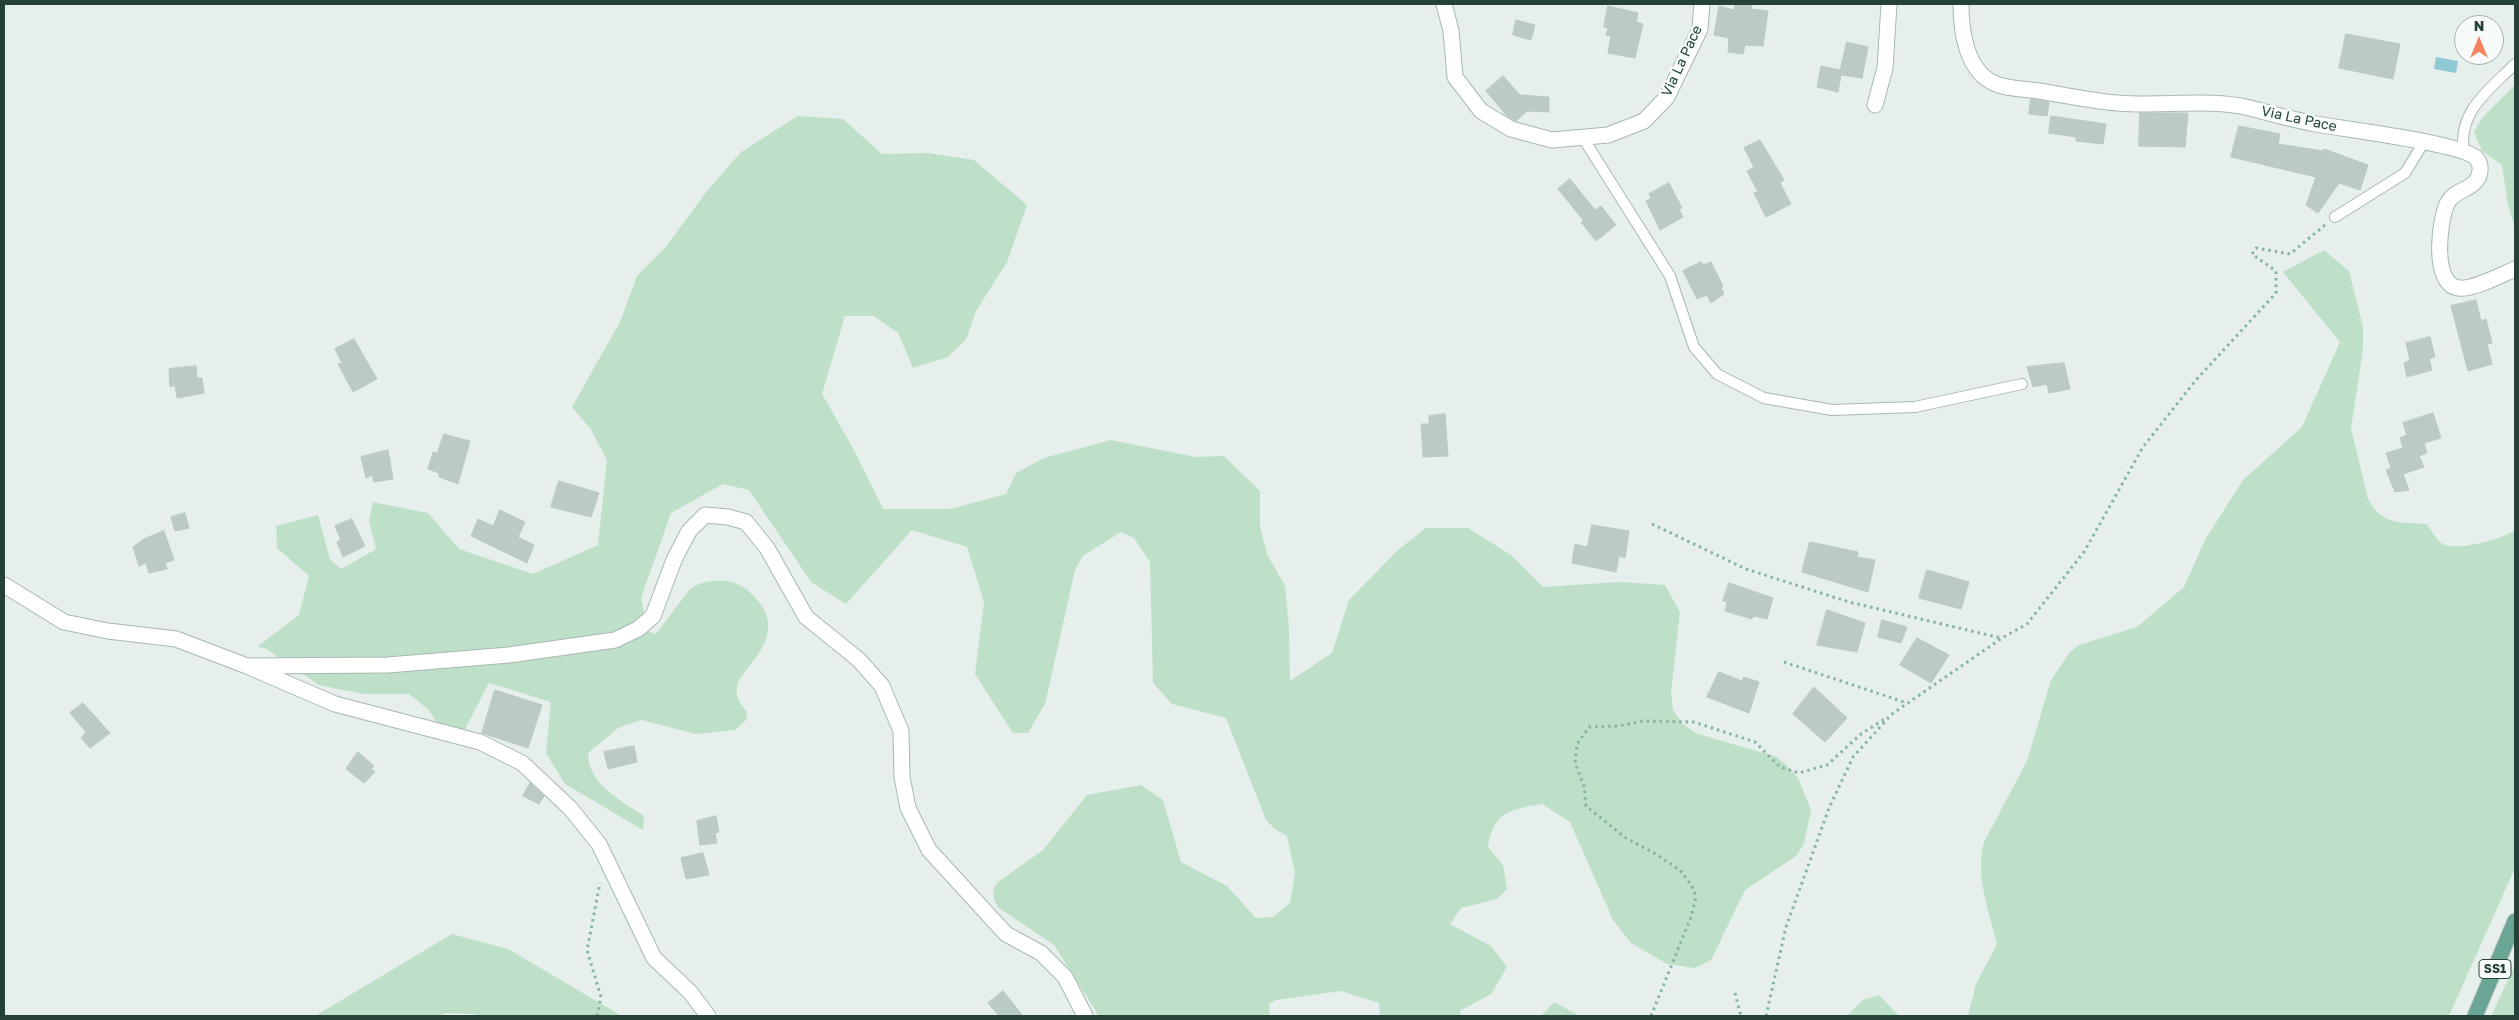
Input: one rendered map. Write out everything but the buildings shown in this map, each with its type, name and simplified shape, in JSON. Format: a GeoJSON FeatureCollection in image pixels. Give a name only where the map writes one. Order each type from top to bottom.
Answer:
{"type":"FeatureCollection","features":[{"type":"Feature","properties":{"kind":"main road","name":"SS1"},"geometry":{"type":"LineString","coordinates":[[2475,1016],[2515,921]]}},
{"type":"Feature","properties":{"kind":"street","name":"Via La Pace"},"geometry":{"type":"LineString","coordinates":[[1444,4],[1451,31],[1455,77],[1481,111],[1511,129],[1552,140],[1608,135],[1644,121],[1667,97],[1700,29],[1702,4]]}},
{"type":"Feature","properties":{"kind":"street"},"geometry":{"type":"LineString","coordinates":[[1875,105],[1885,68],[1889,4]]}},
{"type":"Feature","properties":{"kind":"street","name":"Via La Pace"},"geometry":{"type":"LineString","coordinates":[[1961,4],[1961,24],[1966,47],[1979,70],[1995,84],[2118,103],[2235,105],[2315,124],[2424,142],[2464,152]]}},
{"type":"Feature","properties":{"kind":"street"},"geometry":{"type":"LineString","coordinates":[[2464,152],[2476,158],[2480,165],[2480,174],[2476,182],[2449,199],[2442,214],[2440,255],[2446,280],[2460,289],[2515,270]]}},
{"type":"Feature","properties":{"kind":"street"},"geometry":{"type":"LineString","coordinates":[[246,666],[388,665],[509,655],[615,640],[638,629],[653,616],[674,560],[690,531],[705,515],[728,517],[746,522],[767,548],[806,617],[859,660],[882,686],[901,731],[902,777],[908,808],[928,850],[1006,934],[1041,953],[1065,977],[1085,1016]]}},
{"type":"Feature","properties":{"kind":"street"},"geometry":{"type":"LineString","coordinates":[[4,585],[64,622],[108,631],[176,639],[335,704],[480,742],[522,763],[570,808],[598,844],[654,958],[690,992],[708,1016]]}},
{"type":"Feature","properties":{"kind":"lane"},"geometry":{"type":"LineString","coordinates":[[2464,152],[2463,126],[2471,110],[2515,64]]}},
{"type":"Feature","properties":{"kind":"lane"},"geometry":{"type":"LineString","coordinates":[[1583,138],[1670,276],[1694,347],[1717,374],[1764,398],[1832,410],[1915,407],[2022,384]]}},
{"type":"Feature","properties":{"kind":"lane"},"geometry":{"type":"LineString","coordinates":[[2335,218],[2405,173],[2424,142]]}},
{"type":"Feature","properties":{"kind":"path"},"geometry":{"type":"LineString","coordinates":[[1651,1016],[1692,917],[1696,897],[1692,886],[1680,870],[1654,852],[1626,838],[1586,806],[1584,786],[1575,763],[1577,744],[1589,727],[1620,726],[1643,721],[1694,722],[1755,742],[1780,767],[1799,773],[1827,765],[1860,734],[2002,638],[2028,624],[2084,552],[2143,447],[2196,380],[2276,293],[2276,271],[2252,254],[2256,248],[2290,254],[2335,218]]}},
{"type":"Feature","properties":{"kind":"path"},"geometry":{"type":"LineString","coordinates":[[1652,524],[1746,569],[1849,602],[2002,638]]}},
{"type":"Feature","properties":{"kind":"path"},"geometry":{"type":"LineString","coordinates":[[1784,662],[1908,703]]}},
{"type":"Feature","properties":{"kind":"path"},"geometry":{"type":"LineString","coordinates":[[1766,1016],[1786,927],[1829,808],[1853,757],[1892,714]]}},
{"type":"Feature","properties":{"kind":"path"},"geometry":{"type":"LineString","coordinates":[[597,1016],[601,997],[587,950],[594,904],[606,860]]}},
{"type":"Feature","properties":{"kind":"path"},"geometry":{"type":"LineString","coordinates":[[1735,993],[1740,1016]]}},
{"type":"Feature","properties":{"kind":"green space"},"geometry":{"type":"Polygon","coordinates":[[[2515,85],[2515,229],[2508,205],[2502,165],[2482,151],[2474,132],[2482,118],[2515,85]]]}},
{"type":"Feature","properties":{"kind":"green space"},"geometry":{"type":"Polygon","coordinates":[[[798,116],[843,119],[882,154],[928,153],[974,160],[1027,205],[1007,262],[976,311],[966,339],[948,357],[913,368],[898,333],[874,316],[845,316],[822,394],[854,450],[883,509],[950,509],[1006,494],[1016,473],[1044,458],[1111,440],[1196,457],[1224,456],[1260,491],[1260,527],[1267,554],[1285,586],[1289,628],[1290,681],[1332,653],[1349,600],[1398,550],[1426,528],[1468,528],[1511,555],[1543,587],[1620,582],[1665,585],[1680,612],[1671,693],[1673,710],[1682,723],[1695,733],[1777,757],[1798,778],[1811,810],[1804,844],[1796,856],[1745,890],[1711,960],[1695,968],[1667,964],[1631,943],[1613,920],[1570,822],[1542,804],[1521,808],[1505,814],[1499,819],[1490,835],[1488,847],[1503,865],[1507,889],[1497,899],[1461,908],[1450,924],[1491,946],[1507,967],[1491,994],[1460,1011],[1460,1016],[1380,1016],[1379,1003],[1341,991],[1276,1000],[1269,1004],[1270,1016],[1099,1016],[1054,945],[999,908],[993,895],[998,882],[1043,850],[1087,795],[1141,785],[1163,800],[1181,862],[1227,886],[1256,918],[1273,917],[1290,903],[1295,873],[1287,836],[1275,829],[1266,820],[1226,718],[1172,704],[1153,683],[1150,562],[1134,538],[1121,532],[1083,556],[1075,570],[1045,704],[1028,733],[1013,733],[975,674],[984,602],[967,547],[912,530],[846,604],[811,582],[749,490],[723,484],[671,513],[641,598],[648,631],[656,634],[694,586],[716,581],[736,583],[751,594],[764,610],[768,619],[768,628],[767,636],[759,653],[738,683],[737,696],[747,712],[746,720],[735,730],[696,734],[641,720],[618,728],[588,753],[589,764],[600,783],[616,797],[644,816],[643,830],[565,784],[546,753],[551,702],[489,683],[464,731],[436,722],[429,710],[409,694],[363,694],[319,685],[265,648],[257,647],[299,615],[309,576],[277,548],[276,526],[318,515],[330,559],[341,569],[376,549],[369,521],[373,502],[428,513],[459,549],[533,574],[598,545],[607,460],[590,428],[572,407],[620,322],[637,276],[665,248],[707,191],[741,152],[798,116]]]}},
{"type":"Feature","properties":{"kind":"green space"},"geometry":{"type":"Polygon","coordinates":[[[2324,250],[2349,271],[2363,327],[2363,349],[2351,428],[2368,499],[2373,508],[2379,514],[2393,521],[2427,524],[2439,541],[2448,546],[2478,544],[2509,534],[2515,530],[2515,868],[2449,1016],[1968,1016],[1976,984],[1997,944],[1982,881],[1981,868],[1984,842],[2027,761],[2051,680],[2070,652],[2079,645],[2137,627],[2184,587],[2205,540],[2243,480],[2302,427],[2340,342],[2283,272],[2324,250]]]}},
{"type":"Feature","properties":{"kind":"green space"},"geometry":{"type":"Polygon","coordinates":[[[452,934],[508,949],[622,1016],[477,1016],[475,1014],[445,1013],[439,1016],[315,1016],[452,934]]]}},
{"type":"Feature","properties":{"kind":"green space"},"geometry":{"type":"Polygon","coordinates":[[[2515,965],[2515,1016],[2491,1016],[2515,965]]]}},
{"type":"Feature","properties":{"kind":"green space"},"geometry":{"type":"Polygon","coordinates":[[[1879,995],[1899,1016],[1847,1016],[1863,1000],[1879,995]]]}},
{"type":"Feature","properties":{"kind":"green space"},"geometry":{"type":"Polygon","coordinates":[[[1554,1002],[1580,1016],[1541,1016],[1554,1002]]]}},
{"type":"Feature","properties":{"kind":"water"},"geometry":{"type":"Polygon","coordinates":[[[2436,57],[2454,60],[2454,65],[2457,65],[2456,73],[2434,69],[2436,57]]]}}]}
